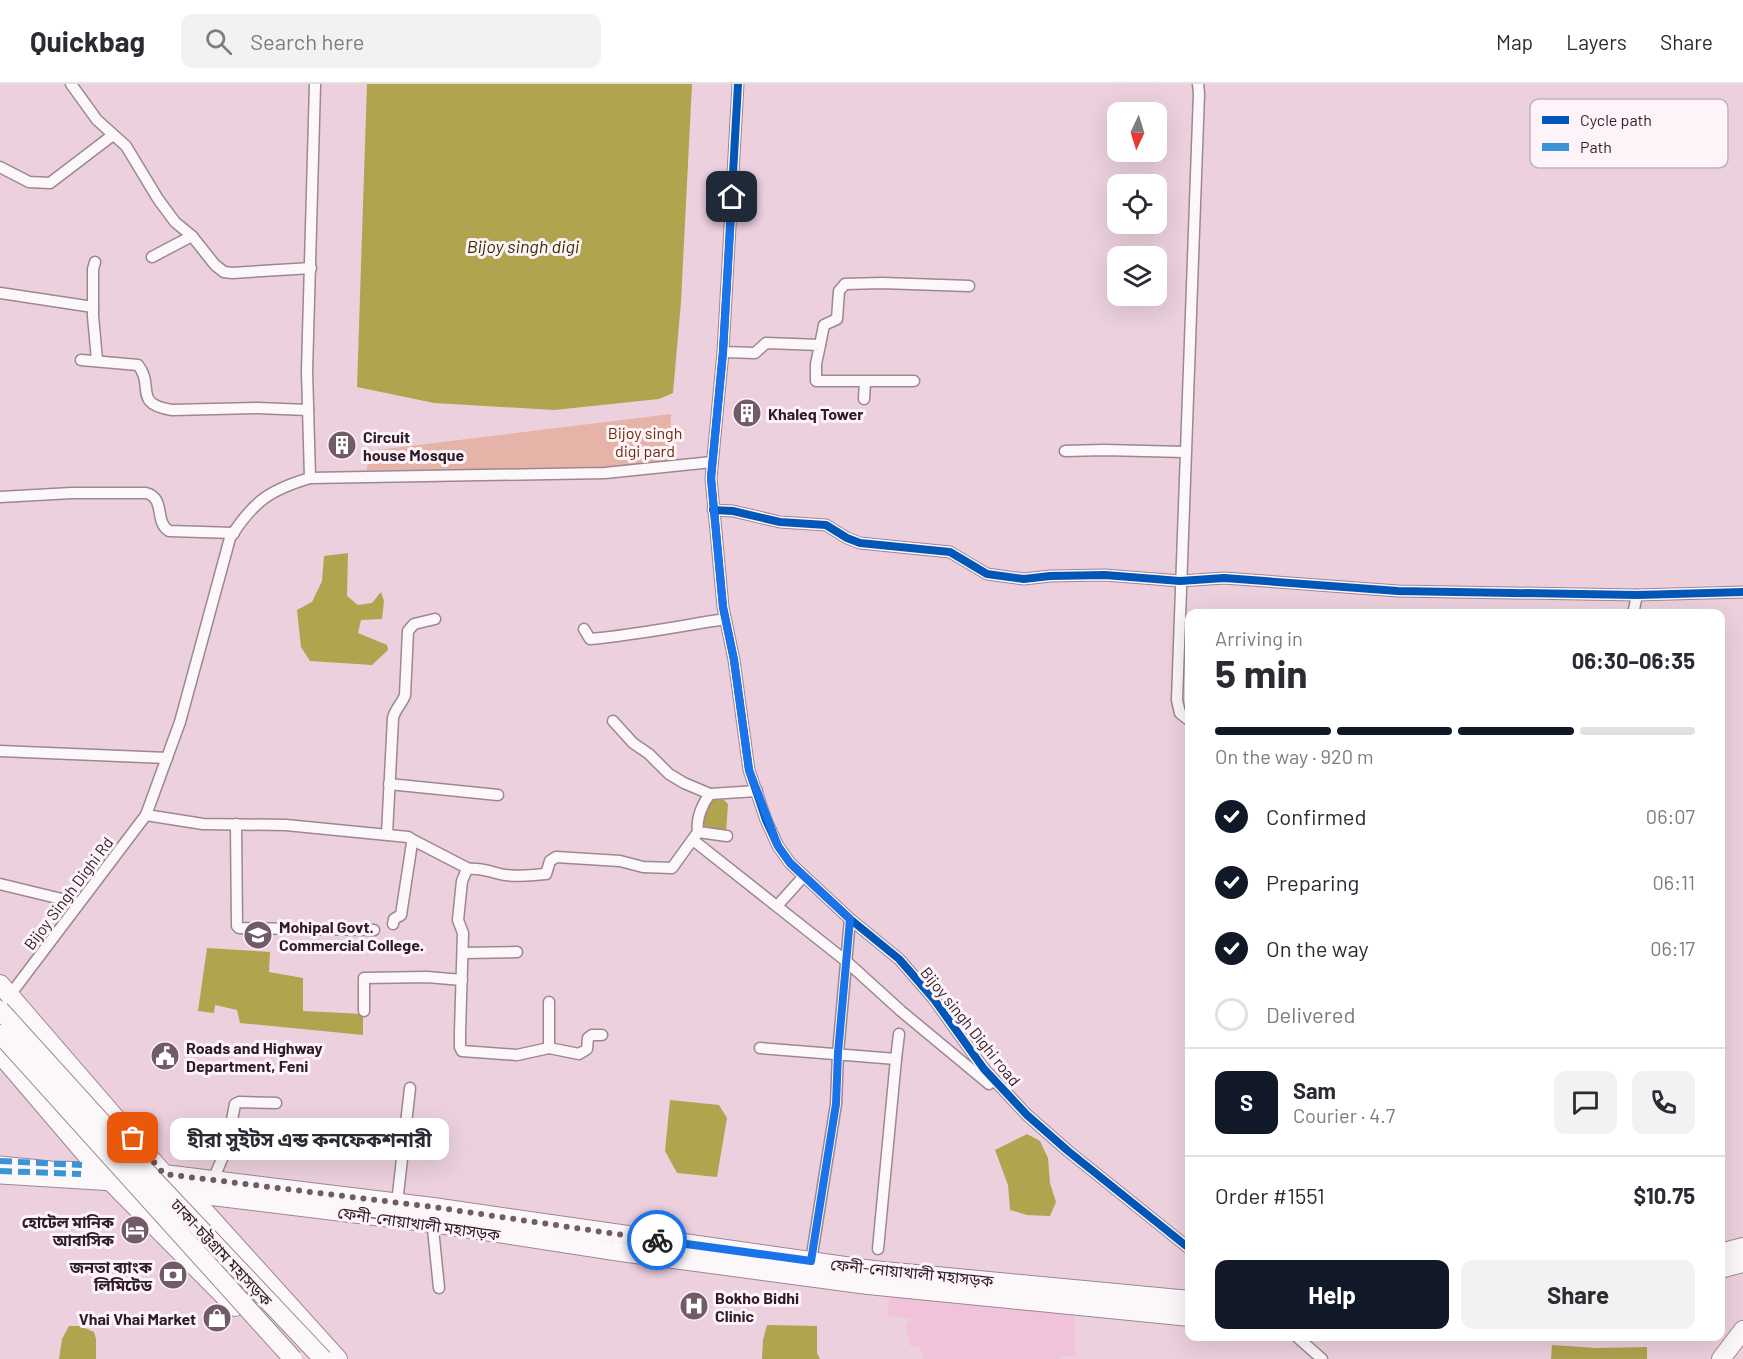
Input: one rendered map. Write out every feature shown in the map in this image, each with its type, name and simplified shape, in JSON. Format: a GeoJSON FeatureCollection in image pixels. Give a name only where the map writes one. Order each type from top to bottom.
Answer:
{"type":"FeatureCollection","features":[{"type":"Feature","properties":{"kind":"highway"},"geometry":{"type":"LineString","coordinates":[[3,997],[164,1174],[199,1205],[338,1359]]}},
{"type":"Feature","properties":{"kind":"highway","name":"ঢাকা-চট্টগ্রাম মহাসড়ক"},"geometry":{"type":"LineString","coordinates":[[3,997],[155,1181],[323,1359]]}},
{"type":"Feature","properties":{"kind":"highway","name":"ঢাকা-চট্টগ্রাম মহাসড়ক"},"geometry":{"type":"LineString","coordinates":[[0,1034],[293,1359]]}},
{"type":"Feature","properties":{"kind":"highway"},"geometry":{"type":"LineString","coordinates":[[0,1054],[99,1170],[284,1359]]}},
{"type":"Feature","properties":{"kind":"highway","name":"ফেনী-নোয়াখালী মহাসড়ক"},"geometry":{"type":"LineString","coordinates":[[99,1170],[164,1174],[397,1203],[432,1215],[621,1252],[868,1285],[1185,1317]]}},
{"type":"Feature","properties":{"kind":"highway","name":"ফেনী-নোয়াখালী মহাসড়ক"},"geometry":{"type":"LineString","coordinates":[[114,1183],[184,1193],[432,1215],[873,1270],[1185,1300]]}},
{"type":"Feature","properties":{"kind":"highway"},"geometry":{"type":"LineString","coordinates":[[1725,1252],[1743,1247]]}},
{"type":"Feature","properties":{"kind":"highway"},"geometry":{"type":"LineString","coordinates":[[1725,1268],[1743,1263]]}},
{"type":"Feature","properties":{"kind":"highway"},"geometry":{"type":"LineString","coordinates":[[1720,1359],[1743,1330]]}},
{"type":"Feature","properties":{"kind":"main road"},"geometry":{"type":"LineString","coordinates":[[0,1164],[51,1170],[99,1170]]}},
{"type":"Feature","properties":{"kind":"main road"},"geometry":{"type":"LineString","coordinates":[[0,1176],[114,1183]]}},
{"type":"Feature","properties":{"kind":"street"},"geometry":{"type":"LineString","coordinates":[[71,84],[97,120],[126,146],[166,212],[192,236],[215,265],[224,272],[311,268]]}},
{"type":"Feature","properties":{"kind":"street"},"geometry":{"type":"LineString","coordinates":[[310,478],[307,370],[315,84]]}},
{"type":"Feature","properties":{"kind":"street","name":"Bijoy singh Dighi road"},"geometry":{"type":"LineString","coordinates":[[738,84],[723,352],[712,462],[713,510],[725,619],[734,660],[749,770],[756,791],[778,846],[790,863],[850,919],[899,959],[933,998],[984,1069],[1027,1115],[1185,1245]]}},
{"type":"Feature","properties":{"kind":"street"},"geometry":{"type":"LineString","coordinates":[[1185,717],[1180,713],[1177,700],[1198,84]]}},
{"type":"Feature","properties":{"kind":"street"},"geometry":{"type":"LineString","coordinates":[[0,167],[29,182],[50,183],[113,135]]}},
{"type":"Feature","properties":{"kind":"street"},"geometry":{"type":"LineString","coordinates":[[153,257],[192,236]]}},
{"type":"Feature","properties":{"kind":"street"},"geometry":{"type":"LineString","coordinates":[[95,262],[93,307],[96,360]]}},
{"type":"Feature","properties":{"kind":"street"},"geometry":{"type":"LineString","coordinates":[[914,381],[816,381],[816,364],[824,325],[837,319],[839,291],[846,284],[969,286]]}},
{"type":"Feature","properties":{"kind":"street"},"geometry":{"type":"LineString","coordinates":[[0,293],[93,307]]}},
{"type":"Feature","properties":{"kind":"street"},"geometry":{"type":"LineString","coordinates":[[723,352],[755,353],[766,343],[820,345]]}},
{"type":"Feature","properties":{"kind":"street"},"geometry":{"type":"LineString","coordinates":[[81,360],[138,365],[142,369],[147,395],[154,406],[160,408],[172,410],[257,408],[308,410]]}},
{"type":"Feature","properties":{"kind":"street"},"geometry":{"type":"LineString","coordinates":[[864,382],[864,399]]}},
{"type":"Feature","properties":{"kind":"street"},"geometry":{"type":"LineString","coordinates":[[1065,451],[1185,452]]}},
{"type":"Feature","properties":{"kind":"street","name":"Bijoy Singh Dighi Rd"},"geometry":{"type":"LineString","coordinates":[[3,997],[78,903],[96,884],[146,815],[180,722],[230,538],[261,499],[289,484],[310,478],[605,473],[712,462]]}},
{"type":"Feature","properties":{"kind":"street"},"geometry":{"type":"LineString","coordinates":[[0,497],[153,494],[158,499],[163,525],[169,531],[234,533]]}},
{"type":"Feature","properties":{"kind":"street"},"geometry":{"type":"LineString","coordinates":[[713,510],[733,511],[780,522],[826,525],[860,543],[950,552],[987,574],[1023,579],[1105,575],[1180,581],[1224,579],[1398,591],[1637,595],[1743,592]]}},
{"type":"Feature","properties":{"kind":"street"},"geometry":{"type":"LineString","coordinates":[[1634,609],[1637,595]]}},
{"type":"Feature","properties":{"kind":"street"},"geometry":{"type":"LineString","coordinates":[[387,834],[393,718],[394,712],[405,695],[408,631],[414,624],[435,619]]}},
{"type":"Feature","properties":{"kind":"street"},"geometry":{"type":"LineString","coordinates":[[584,628],[590,639],[629,633],[646,633],[725,619]]}},
{"type":"Feature","properties":{"kind":"street"},"geometry":{"type":"LineString","coordinates":[[613,721],[633,743],[669,774],[684,783],[710,794],[756,791]]}},
{"type":"Feature","properties":{"kind":"street"},"geometry":{"type":"LineString","coordinates":[[0,751],[167,758]]}},
{"type":"Feature","properties":{"kind":"street"},"geometry":{"type":"LineString","coordinates":[[389,784],[498,795]]}},
{"type":"Feature","properties":{"kind":"street"},"geometry":{"type":"LineString","coordinates":[[146,815],[203,824],[286,825],[387,834],[411,839],[469,869],[520,876],[546,874],[550,861],[556,856],[620,861],[643,867],[672,868],[696,836],[704,802],[710,794]]}},
{"type":"Feature","properties":{"kind":"street"},"geometry":{"type":"LineString","coordinates":[[236,824],[237,926],[239,928],[374,930]]}},
{"type":"Feature","properties":{"kind":"street"},"geometry":{"type":"LineString","coordinates":[[696,836],[727,836]]}},
{"type":"Feature","properties":{"kind":"street"},"geometry":{"type":"LineString","coordinates":[[696,836],[777,906],[846,961],[952,1054],[985,1079],[1002,1096]]}},
{"type":"Feature","properties":{"kind":"street"},"geometry":{"type":"LineString","coordinates":[[393,924],[394,919],[401,915],[411,839]]}},
{"type":"Feature","properties":{"kind":"street"},"geometry":{"type":"LineString","coordinates":[[469,869],[462,881],[458,920],[463,933],[460,1040],[462,1051],[517,1055],[549,1047],[579,1054],[587,1049],[588,1038],[592,1035],[602,1035]]}},
{"type":"Feature","properties":{"kind":"street"},"geometry":{"type":"LineString","coordinates":[[777,906],[804,876]]}},
{"type":"Feature","properties":{"kind":"street"},"geometry":{"type":"LineString","coordinates":[[0,884],[78,903]]}},
{"type":"Feature","properties":{"kind":"street"},"geometry":{"type":"LineString","coordinates":[[811,1261],[836,1104],[838,1053],[850,919]]}},
{"type":"Feature","properties":{"kind":"street"},"geometry":{"type":"LineString","coordinates":[[463,953],[518,952]]}},
{"type":"Feature","properties":{"kind":"street"},"geometry":{"type":"LineString","coordinates":[[364,1011],[364,978],[427,977],[462,980]]}},
{"type":"Feature","properties":{"kind":"street"},"geometry":{"type":"LineString","coordinates":[[549,1002],[549,1047]]}},
{"type":"Feature","properties":{"kind":"street"},"geometry":{"type":"LineString","coordinates":[[878,1249],[899,1034]]}},
{"type":"Feature","properties":{"kind":"street"},"geometry":{"type":"LineString","coordinates":[[760,1048],[896,1059]]}},
{"type":"Feature","properties":{"kind":"street"},"geometry":{"type":"LineString","coordinates":[[397,1203],[410,1088]]}},
{"type":"Feature","properties":{"kind":"street"},"geometry":{"type":"LineString","coordinates":[[213,1180],[227,1147],[235,1104],[238,1102],[276,1103]]}},
{"type":"Feature","properties":{"kind":"street"},"geometry":{"type":"LineString","coordinates":[[432,1215],[439,1288]]}},
{"type":"Feature","properties":{"kind":"street"},"geometry":{"type":"LineString","coordinates":[[1302,1341],[1322,1359]]}},
{"type":"Feature","properties":{"kind":"shaded area"},"geometry":{"type":"Polygon","coordinates":[[[889,1297],[939,1299],[1074,1315],[1075,1356],[1061,1356],[1060,1359],[924,1359],[920,1347],[910,1346],[905,1324],[911,1319],[888,1315],[889,1297]]]}},
{"type":"Feature","properties":{"kind":"green space","name":"Bijoy singh digi pard"},"geometry":{"type":"Polygon","coordinates":[[[671,414],[669,463],[588,469],[367,470],[369,451],[671,414]]]}},
{"type":"Feature","properties":{"kind":"water","name":"Bijoy singh digi"},"geometry":{"type":"Polygon","coordinates":[[[367,84],[692,84],[681,302],[673,393],[659,399],[554,410],[434,403],[357,387],[367,84]]]}},
{"type":"Feature","properties":{"kind":"water"},"geometry":{"type":"Polygon","coordinates":[[[348,553],[347,596],[358,605],[372,603],[381,592],[384,601],[382,619],[361,620],[358,633],[387,645],[388,650],[372,665],[310,661],[301,647],[297,610],[312,602],[322,581],[324,556],[348,553]]]}},
{"type":"Feature","properties":{"kind":"water"},"geometry":{"type":"Polygon","coordinates":[[[713,800],[724,800],[728,804],[726,832],[702,829],[706,809],[713,800]]]}},
{"type":"Feature","properties":{"kind":"water"},"geometry":{"type":"Polygon","coordinates":[[[207,948],[270,952],[269,972],[303,978],[303,1011],[363,1014],[363,1035],[240,1023],[237,1010],[215,1005],[214,1013],[198,1011],[207,948]]]}},
{"type":"Feature","properties":{"kind":"water"},"geometry":{"type":"Polygon","coordinates":[[[670,1100],[719,1105],[727,1118],[717,1177],[677,1173],[665,1151],[670,1100]]]}},
{"type":"Feature","properties":{"kind":"water"},"geometry":{"type":"Polygon","coordinates":[[[1027,1134],[1040,1141],[1048,1158],[1050,1183],[1056,1202],[1050,1216],[1027,1215],[1010,1210],[1008,1185],[995,1150],[1027,1134]]]}},
{"type":"Feature","properties":{"kind":"water"},"geometry":{"type":"Polygon","coordinates":[[[767,1325],[817,1326],[817,1353],[820,1359],[762,1359],[767,1325]]]}},
{"type":"Feature","properties":{"kind":"water"},"geometry":{"type":"Polygon","coordinates":[[[69,1326],[80,1326],[94,1332],[96,1359],[59,1359],[62,1339],[69,1326]]]}},
{"type":"Feature","properties":{"kind":"water"},"geometry":{"type":"Polygon","coordinates":[[[1552,1345],[1596,1348],[1647,1347],[1647,1359],[1551,1359],[1552,1345]]]}},
{"type":"Feature","properties":{"kind":"marked path"},"geometry":{"type":"LineString","coordinates":[[0,1161],[82,1165]]}},
{"type":"Feature","properties":{"kind":"marked path"},"geometry":{"type":"LineString","coordinates":[[0,1171],[81,1174]]}},
{"type":"Feature","properties":{"kind":"cycle path"},"geometry":{"type":"LineString","coordinates":[[738,84],[723,352],[711,478],[723,607],[734,660],[749,770],[766,820],[778,846],[790,863],[850,919],[899,959],[933,998],[984,1069],[1027,1115],[1185,1245]]}},
{"type":"Feature","properties":{"kind":"cycle path"},"geometry":{"type":"LineString","coordinates":[[713,510],[733,511],[780,522],[826,525],[860,543],[950,552],[987,574],[1024,579],[1105,575],[1180,581],[1224,578],[1398,591],[1637,595],[1743,592]]}},
{"type":"Feature","properties":{"kind":"way so far"},"geometry":{"type":"LineString","coordinates":[[133,1138],[164,1174],[433,1207],[657,1240]]}},
{"type":"Feature","properties":{"kind":"place","name":"Khaleq Tower"},"geometry":{"type":"Point","coordinates":[747,413]}},
{"type":"Feature","properties":{"kind":"place","name":"Circuit house Mosque"},"geometry":{"type":"Point","coordinates":[342,445]}},
{"type":"Feature","properties":{"kind":"place","name":"Mohipal Govt. Commercial College."},"geometry":{"type":"Point","coordinates":[258,935]}},
{"type":"Feature","properties":{"kind":"place","name":"Roads and Highway Department, Feni"},"geometry":{"type":"Point","coordinates":[165,1056]}},
{"type":"Feature","properties":{"kind":"place","name":"হীরা সুইটস এন্ড কনফেকশনারী"},"geometry":{"type":"Point","coordinates":[133,1138]}},
{"type":"Feature","properties":{"kind":"place","name":"হোটেল মানিক আবাসিক"},"geometry":{"type":"Point","coordinates":[135,1230]}},
{"type":"Feature","properties":{"kind":"place","name":"জনতা ব্যাংক লিমিটেড"},"geometry":{"type":"Point","coordinates":[173,1275]}},
{"type":"Feature","properties":{"kind":"place","name":"Bokho Bidhi Clinic"},"geometry":{"type":"Point","coordinates":[694,1306]}},
{"type":"Feature","properties":{"kind":"place","name":"Vhai Vhai Market"},"geometry":{"type":"Point","coordinates":[217,1318]}},
{"type":"Feature","properties":{"kind":"route"},"geometry":{"type":"LineString","coordinates":[[657,1240],[811,1261],[836,1104],[838,1053],[850,919],[790,863],[778,846],[766,820],[749,770],[734,660],[723,607],[714,531],[711,478],[723,352],[732,197]]}}]}
